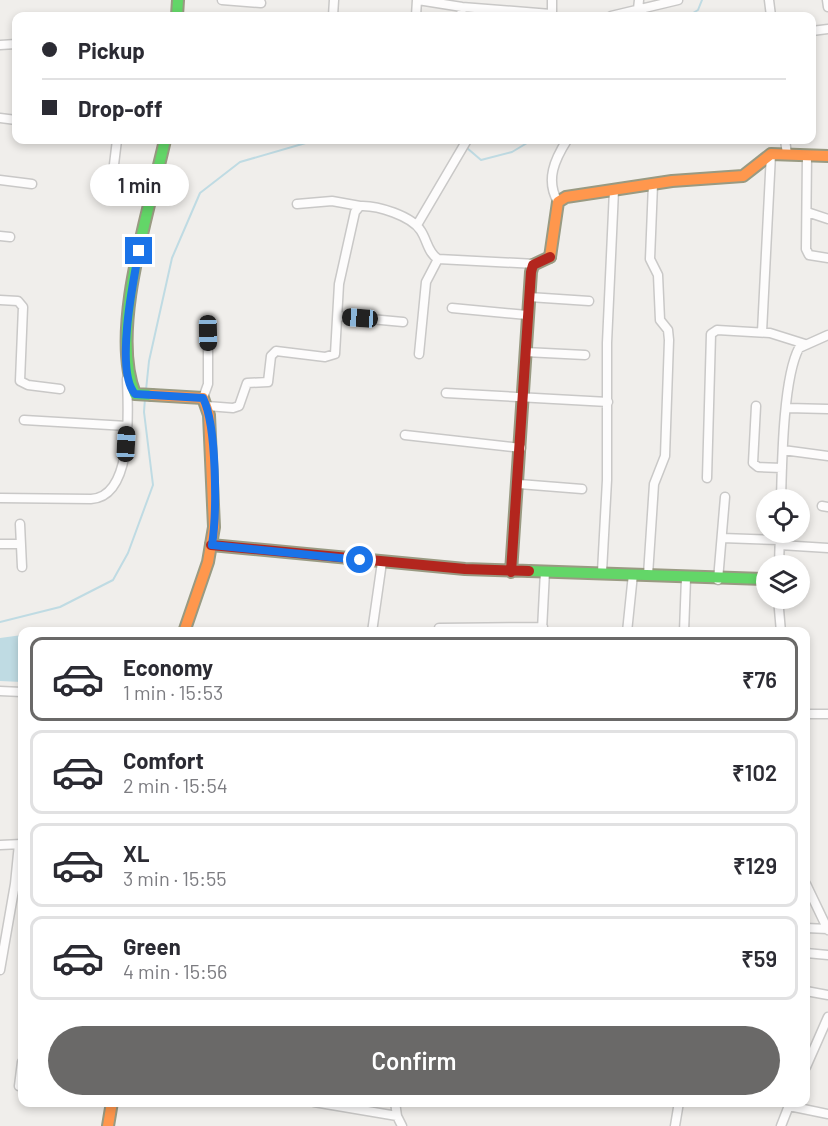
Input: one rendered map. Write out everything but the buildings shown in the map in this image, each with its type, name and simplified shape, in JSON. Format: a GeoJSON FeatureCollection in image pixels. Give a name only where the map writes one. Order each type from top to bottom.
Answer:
{"type":"FeatureCollection","features":[{"type":"Feature","properties":{"kind":"street"},"geometry":{"type":"LineString","coordinates":[[222,0],[261,3]]}},
{"type":"Feature","properties":{"kind":"street"},"geometry":{"type":"LineString","coordinates":[[418,0],[462,12]]}},
{"type":"Feature","properties":{"kind":"street"},"geometry":{"type":"LineString","coordinates":[[637,9],[678,0]]}},
{"type":"Feature","properties":{"kind":"street"},"geometry":{"type":"LineString","coordinates":[[827,0],[828,7]]}},
{"type":"Feature","properties":{"kind":"street"},"geometry":{"type":"LineString","coordinates":[[112,181],[117,144]]}},
{"type":"Feature","properties":{"kind":"street"},"geometry":{"type":"LineString","coordinates":[[0,498],[101,499],[111,491],[122,468],[127,426],[129,316],[136,264],[164,144]]}},
{"type":"Feature","properties":{"kind":"street"},"geometry":{"type":"LineString","coordinates":[[417,225],[465,144]]}},
{"type":"Feature","properties":{"kind":"street"},"geometry":{"type":"LineString","coordinates":[[297,204],[332,201],[386,211],[417,225],[431,253],[438,259],[536,264],[549,259],[553,252],[558,202],[552,188],[554,166],[565,144]]}},
{"type":"Feature","properties":{"kind":"street"},"geometry":{"type":"LineString","coordinates":[[786,144],[787,154]]}},
{"type":"Feature","properties":{"kind":"street"},"geometry":{"type":"LineString","coordinates":[[558,202],[566,197],[653,184],[743,176],[753,170],[763,157],[771,154],[828,156]]}},
{"type":"Feature","properties":{"kind":"street"},"geometry":{"type":"LineString","coordinates":[[762,333],[771,154]]}},
{"type":"Feature","properties":{"kind":"street"},"geometry":{"type":"LineString","coordinates":[[807,155],[807,252],[813,256],[828,258]]}},
{"type":"Feature","properties":{"kind":"street"},"geometry":{"type":"LineString","coordinates":[[0,180],[32,184]]}},
{"type":"Feature","properties":{"kind":"street"},"geometry":{"type":"LineString","coordinates":[[648,575],[654,483],[665,456],[669,339],[668,330],[660,320],[658,275],[650,259],[653,184]]}},
{"type":"Feature","properties":{"kind":"street"},"geometry":{"type":"LineString","coordinates":[[602,572],[608,402],[607,342],[614,190]]}},
{"type":"Feature","properties":{"kind":"street"},"geometry":{"type":"LineString","coordinates":[[127,379],[135,394],[152,394],[239,406],[247,383],[268,382],[271,356],[276,351],[332,356],[337,348],[344,261],[355,212],[360,206]]}},
{"type":"Feature","properties":{"kind":"street"},"geometry":{"type":"LineString","coordinates":[[807,212],[828,219]]}},
{"type":"Feature","properties":{"kind":"street"},"geometry":{"type":"LineString","coordinates":[[0,236],[10,237]]}},
{"type":"Feature","properties":{"kind":"street"},"geometry":{"type":"LineString","coordinates":[[419,354],[426,282],[438,259]]}},
{"type":"Feature","properties":{"kind":"street"},"geometry":{"type":"LineString","coordinates":[[511,572],[519,484],[527,315],[532,268],[536,264]]}},
{"type":"Feature","properties":{"kind":"street"},"geometry":{"type":"LineString","coordinates":[[529,297],[589,301]]}},
{"type":"Feature","properties":{"kind":"street"},"geometry":{"type":"LineString","coordinates":[[0,300],[18,301],[23,307],[20,381],[28,385],[60,389]]}},
{"type":"Feature","properties":{"kind":"street"},"geometry":{"type":"LineString","coordinates":[[452,308],[527,315]]}},
{"type":"Feature","properties":{"kind":"street"},"geometry":{"type":"LineString","coordinates":[[338,316],[403,322]]}},
{"type":"Feature","properties":{"kind":"street"},"geometry":{"type":"LineString","coordinates":[[707,478],[711,334],[717,330],[762,333],[805,344]]}},
{"type":"Feature","properties":{"kind":"street"},"geometry":{"type":"LineString","coordinates":[[186,627],[212,545],[215,502],[205,402],[208,384],[208,333]]}},
{"type":"Feature","properties":{"kind":"street"},"geometry":{"type":"LineString","coordinates":[[781,489],[783,450],[793,364],[799,348],[828,335]]}},
{"type":"Feature","properties":{"kind":"street"},"geometry":{"type":"LineString","coordinates":[[525,352],[585,355]]}},
{"type":"Feature","properties":{"kind":"street"},"geometry":{"type":"LineString","coordinates":[[446,393],[608,402]]}},
{"type":"Feature","properties":{"kind":"street"},"geometry":{"type":"LineString","coordinates":[[756,406],[753,463],[758,467],[782,468]]}},
{"type":"Feature","properties":{"kind":"street"},"geometry":{"type":"LineString","coordinates":[[787,408],[828,409]]}},
{"type":"Feature","properties":{"kind":"street"},"geometry":{"type":"LineString","coordinates":[[24,420],[127,426]]}},
{"type":"Feature","properties":{"kind":"street"},"geometry":{"type":"LineString","coordinates":[[405,435],[521,448]]}},
{"type":"Feature","properties":{"kind":"street"},"geometry":{"type":"LineString","coordinates":[[783,450],[828,456]]}},
{"type":"Feature","properties":{"kind":"street"},"geometry":{"type":"LineString","coordinates":[[519,484],[582,489]]}},
{"type":"Feature","properties":{"kind":"street"},"geometry":{"type":"LineString","coordinates":[[718,580],[725,497]]}},
{"type":"Feature","properties":{"kind":"street"},"geometry":{"type":"LineString","coordinates":[[20,524],[22,567]]}},
{"type":"Feature","properties":{"kind":"street"},"geometry":{"type":"LineString","coordinates":[[722,538],[756,539]]}},
{"type":"Feature","properties":{"kind":"street"},"geometry":{"type":"LineString","coordinates":[[801,543],[828,548]]}},
{"type":"Feature","properties":{"kind":"street"},"geometry":{"type":"LineString","coordinates":[[0,544],[21,544]]}},
{"type":"Feature","properties":{"kind":"street"},"geometry":{"type":"LineString","coordinates":[[212,545],[511,572],[602,572],[718,580],[756,579]]}},
{"type":"Feature","properties":{"kind":"street"},"geometry":{"type":"LineString","coordinates":[[373,627],[382,562]]}},
{"type":"Feature","properties":{"kind":"street"},"geometry":{"type":"LineString","coordinates":[[542,627],[545,571]]}},
{"type":"Feature","properties":{"kind":"street"},"geometry":{"type":"LineString","coordinates":[[628,627],[633,574]]}},
{"type":"Feature","properties":{"kind":"street"},"geometry":{"type":"LineString","coordinates":[[684,627],[686,578]]}},
{"type":"Feature","properties":{"kind":"street"},"geometry":{"type":"LineString","coordinates":[[779,609],[780,627]]}},
{"type":"Feature","properties":{"kind":"street"},"geometry":{"type":"LineString","coordinates":[[0,691],[18,692]]}},
{"type":"Feature","properties":{"kind":"street"},"geometry":{"type":"LineString","coordinates":[[810,714],[828,714]]}},
{"type":"Feature","properties":{"kind":"street"},"geometry":{"type":"LineString","coordinates":[[0,845],[18,844]]}},
{"type":"Feature","properties":{"kind":"street"},"geometry":{"type":"LineString","coordinates":[[0,970],[18,864]]}},
{"type":"Feature","properties":{"kind":"street"},"geometry":{"type":"LineString","coordinates":[[810,892],[828,929],[810,928]]}},
{"type":"Feature","properties":{"kind":"street"},"geometry":{"type":"LineString","coordinates":[[810,953],[828,955]]}},
{"type":"Feature","properties":{"kind":"street"},"geometry":{"type":"LineString","coordinates":[[810,992],[828,995]]}},
{"type":"Feature","properties":{"kind":"street"},"geometry":{"type":"LineString","coordinates":[[810,1058],[828,1017]]}},
{"type":"Feature","properties":{"kind":"street"},"geometry":{"type":"LineString","coordinates":[[108,1126],[111,1107]]}},
{"type":"Feature","properties":{"kind":"street"},"geometry":{"type":"LineString","coordinates":[[344,1107],[397,1116]]}},
{"type":"Feature","properties":{"kind":"street"},"geometry":{"type":"LineString","coordinates":[[396,1107],[402,1126]]}},
{"type":"Feature","properties":{"kind":"street"},"geometry":{"type":"LineString","coordinates":[[675,1126],[678,1107]]}},
{"type":"Feature","properties":{"kind":"street"},"geometry":{"type":"LineString","coordinates":[[781,1126],[788,1107]]}},
{"type":"Feature","properties":{"kind":"street"},"geometry":{"type":"LineString","coordinates":[[801,1107],[828,1114]]}},
{"type":"Feature","properties":{"kind":"water"},"geometry":{"type":"Polygon","coordinates":[[[18,636],[18,682],[0,681],[0,638],[18,636]]]}},
{"type":"Feature","properties":{"kind":"waterway"},"geometry":{"type":"LineString","coordinates":[[695,12],[698,10],[702,0]]}},
{"type":"Feature","properties":{"kind":"waterway"},"geometry":{"type":"LineString","coordinates":[[146,390],[149,361],[172,258],[200,193],[240,162],[302,144]]}},
{"type":"Feature","properties":{"kind":"waterway"},"geometry":{"type":"LineString","coordinates":[[467,148],[481,160],[512,152],[525,144]]}},
{"type":"Feature","properties":{"kind":"waterway"},"geometry":{"type":"LineString","coordinates":[[0,622],[60,607],[113,580],[128,553],[153,485],[144,412],[145,398]]}},
{"type":"Feature","properties":{"kind":"traffic: fast"},"geometry":{"type":"LineString","coordinates":[[177,12],[178,0]]}},
{"type":"Feature","properties":{"kind":"traffic: fast"},"geometry":{"type":"LineString","coordinates":[[152,395],[135,394],[128,368],[127,337],[129,303],[135,268],[164,144]]}},
{"type":"Feature","properties":{"kind":"traffic: fast"},"geometry":{"type":"LineString","coordinates":[[529,571],[756,579]]}},
{"type":"Feature","properties":{"kind":"traffic: slow"},"geometry":{"type":"LineString","coordinates":[[550,257],[558,202],[566,197],[672,181],[743,176],[771,154],[828,156]]}},
{"type":"Feature","properties":{"kind":"traffic: slow"},"geometry":{"type":"LineString","coordinates":[[152,395],[203,398],[209,415],[214,527],[208,562],[186,627]]}},
{"type":"Feature","properties":{"kind":"traffic: slow"},"geometry":{"type":"LineString","coordinates":[[108,1126],[111,1107]]}},
{"type":"Feature","properties":{"kind":"traffic: jam"},"geometry":{"type":"LineString","coordinates":[[511,572],[531,272],[533,265],[550,257]]}},
{"type":"Feature","properties":{"kind":"traffic: jam"},"geometry":{"type":"LineString","coordinates":[[211,545],[465,569],[529,571]]}},
{"type":"Feature","properties":{"kind":"route"},"geometry":{"type":"LineString","coordinates":[[139,251],[129,316],[127,379],[135,394],[203,398],[209,415],[213,469],[215,502],[212,545],[360,560]]}}]}
